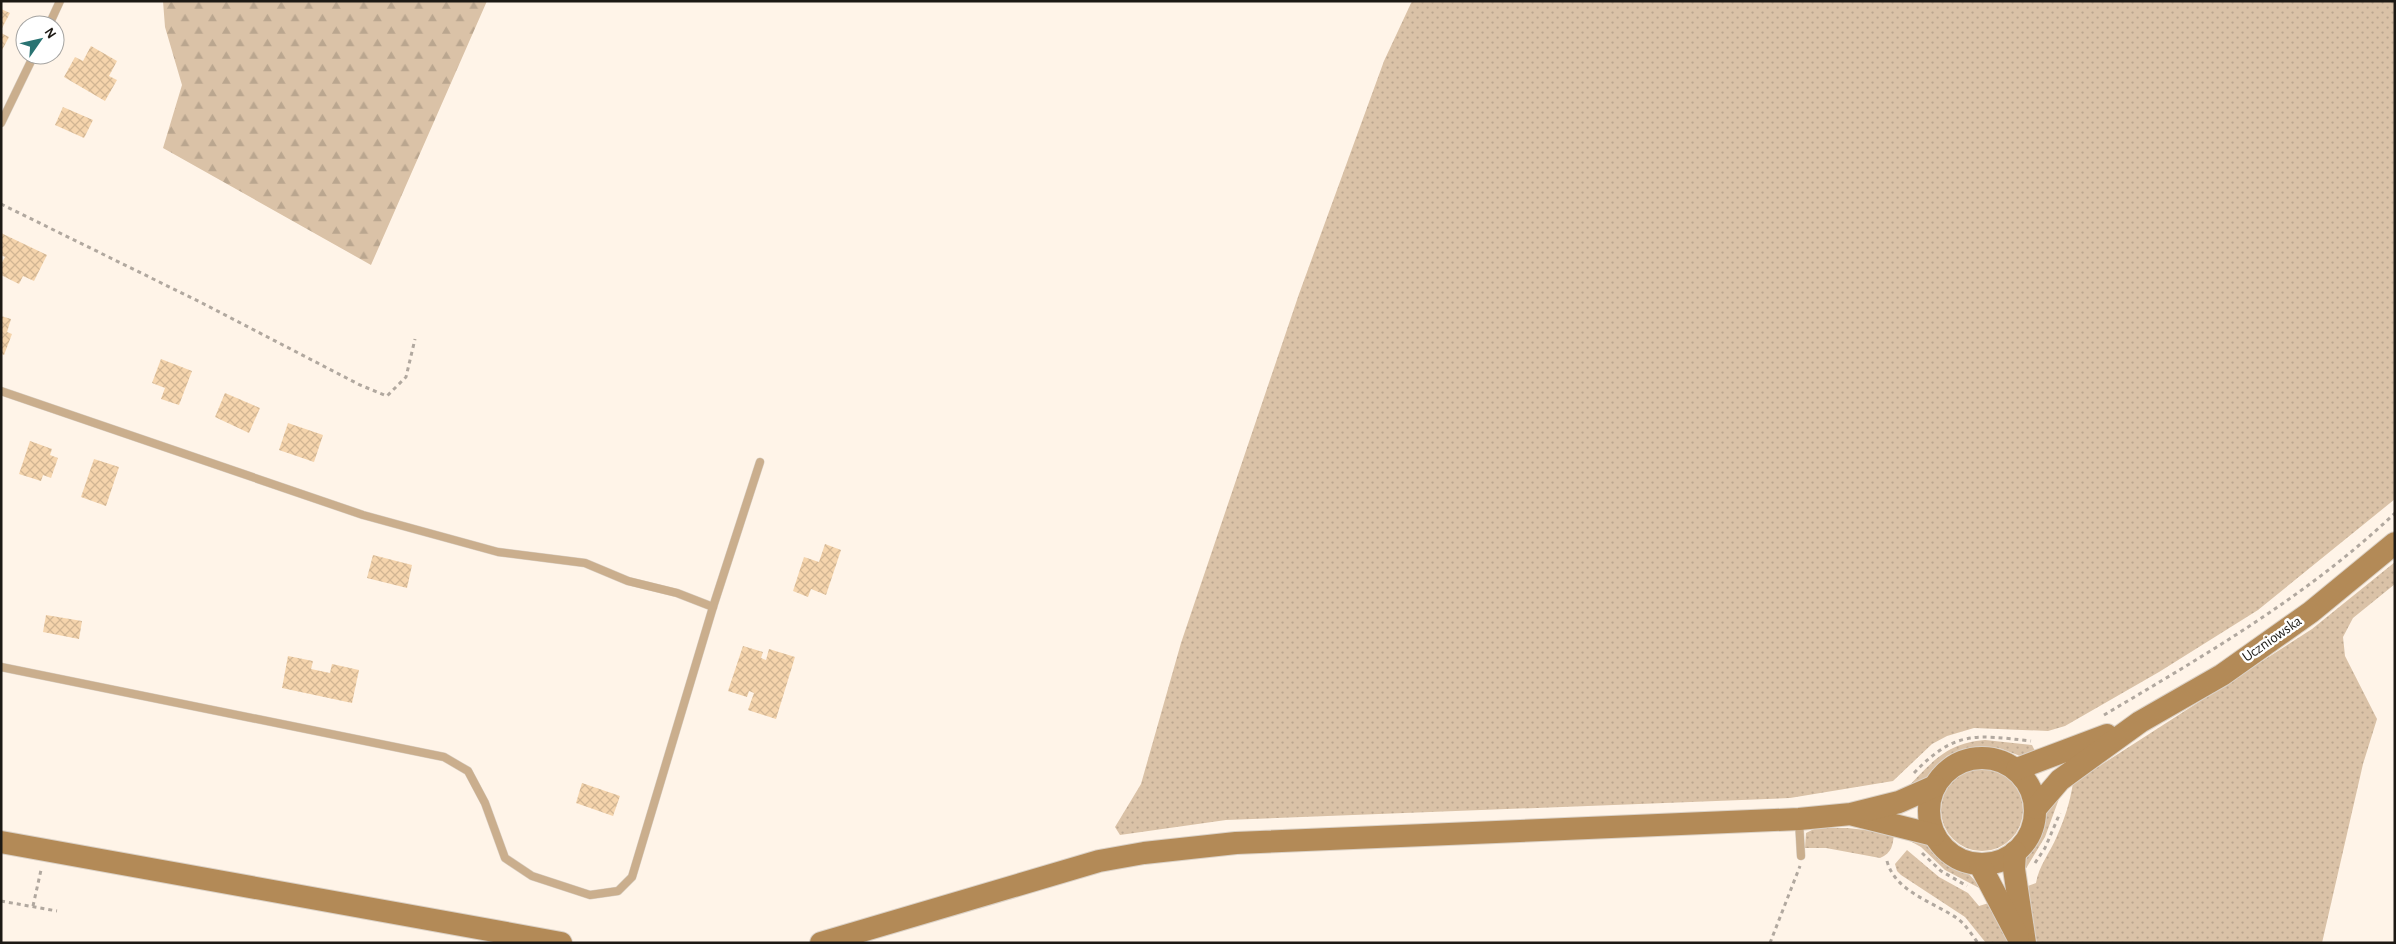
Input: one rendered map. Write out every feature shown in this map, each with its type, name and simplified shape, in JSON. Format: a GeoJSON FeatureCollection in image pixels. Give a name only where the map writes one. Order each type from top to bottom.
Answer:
{"type":"FeatureCollection","features":[{"type":"Feature","properties":{"kind":"main road","name":"Uczniowska"},"geometry":{"type":"LineString","coordinates":[[2036,808],[2060,780],[2140,722],[2222,674],[2303,618],[2395,543]]}},
{"type":"Feature","properties":{"kind":"main road","name":"Uczniowska"},"geometry":{"type":"LineString","coordinates":[[2017,769],[2048,759],[2140,722]]}},
{"type":"Feature","properties":{"kind":"main road"},"geometry":{"type":"LineString","coordinates":[[1850,814],[1927,843],[1944,847],[1957,858],[1980,865],[1998,862],[2015,852],[2024,842],[2032,827],[2036,808],[2033,796],[2017,769],[1994,760],[1972,761],[1956,766],[1945,774],[1935,786],[1930,802],[1927,843]]}},
{"type":"Feature","properties":{"kind":"main road"},"geometry":{"type":"LineString","coordinates":[[821,943],[1099,861],[1144,853],[1236,844],[1799,819],[1850,814],[1899,802],[1935,786]]}},
{"type":"Feature","properties":{"kind":"main road"},"geometry":{"type":"LineString","coordinates":[[1,842],[561,943]]}},
{"type":"Feature","properties":{"kind":"main road"},"geometry":{"type":"LineString","coordinates":[[2015,852],[2016,886],[2025,943]]}},
{"type":"Feature","properties":{"kind":"main road"},"geometry":{"type":"LineString","coordinates":[[1980,865],[2021,943]]}},
{"type":"Feature","properties":{"kind":"lane"},"geometry":{"type":"LineString","coordinates":[[54,15],[60,1]]}},
{"type":"Feature","properties":{"kind":"lane"},"geometry":{"type":"LineString","coordinates":[[1,123],[29,65]]}},
{"type":"Feature","properties":{"kind":"lane"},"geometry":{"type":"LineString","coordinates":[[1,391],[363,515],[498,552],[585,563],[628,581],[677,593],[713,607]]}},
{"type":"Feature","properties":{"kind":"lane"},"geometry":{"type":"LineString","coordinates":[[1,667],[444,757],[468,771],[485,804],[505,858],[532,876],[590,894],[618,891],[632,877],[713,607],[760,462]]}},
{"type":"Feature","properties":{"kind":"lane"},"geometry":{"type":"LineString","coordinates":[[1799,819],[1801,856]]}},
{"type":"Feature","properties":{"kind":"path"},"geometry":{"type":"LineString","coordinates":[[1,204],[202,303],[360,385],[388,396],[406,377],[415,339]]}},
{"type":"Feature","properties":{"kind":"path"},"geometry":{"type":"LineString","coordinates":[[2100,717],[2209,654],[2288,601],[2395,513]]}},
{"type":"Feature","properties":{"kind":"path"},"geometry":{"type":"LineString","coordinates":[[1899,802],[1899,789],[1935,752],[1968,737],[2040,742],[2048,759]]}},
{"type":"Feature","properties":{"kind":"path"},"geometry":{"type":"LineString","coordinates":[[2016,886],[2030,880],[2031,869],[2045,848],[2060,810]]}},
{"type":"Feature","properties":{"kind":"path"},"geometry":{"type":"LineString","coordinates":[[1927,843],[1941,871],[1970,888]]}},
{"type":"Feature","properties":{"kind":"path"},"geometry":{"type":"LineString","coordinates":[[33,906],[46,850]]}},
{"type":"Feature","properties":{"kind":"path"},"geometry":{"type":"LineString","coordinates":[[1770,943],[1799,872],[1801,856]]}},
{"type":"Feature","properties":{"kind":"path"},"geometry":{"type":"LineString","coordinates":[[1887,862],[1890,874],[1907,889],[1959,920],[1978,943]]}},
{"type":"Feature","properties":{"kind":"path"},"geometry":{"type":"LineString","coordinates":[[1,901],[57,911]]}},
{"type":"Feature","properties":{"kind":"green space"},"geometry":{"type":"Polygon","coordinates":[[[163,1],[487,1],[371,265],[163,148],[182,85],[165,27],[163,1]]]}},
{"type":"Feature","properties":{"kind":"green space"},"geometry":{"type":"Polygon","coordinates":[[[1412,1],[2395,1],[2395,499],[2258,610],[2159,672],[2065,726],[2048,731],[1974,728],[1947,736],[1932,744],[1893,781],[1790,798],[1226,820],[1120,835],[1115,827],[1141,784],[1181,643],[1299,294],[1384,61],[1412,1]]]}},
{"type":"Feature","properties":{"kind":"green space"},"geometry":{"type":"Polygon","coordinates":[[[2395,562],[2395,584],[2353,618],[2343,637],[2345,656],[2377,719],[2363,764],[2322,943],[2037,943],[2025,887],[2036,883],[2062,823],[2073,783],[2312,629],[2395,562]]]}},
{"type":"Feature","properties":{"kind":"green space"},"geometry":{"type":"Polygon","coordinates":[[[1985,740],[2032,745],[2037,755],[2023,757],[1999,748],[1981,747],[1964,749],[1947,756],[1925,779],[1905,790],[1931,763],[1949,750],[1960,745],[1985,740]]]}},
{"type":"Feature","properties":{"kind":"green space"},"geometry":{"type":"Polygon","coordinates":[[[1982,769],[1998,773],[2011,781],[2019,794],[2023,810],[2019,826],[2011,839],[1998,847],[1982,851],[1966,847],[1953,839],[1945,826],[1941,810],[1945,794],[1953,781],[1966,773],[1982,769]]]}},
{"type":"Feature","properties":{"kind":"green space"},"geometry":{"type":"Polygon","coordinates":[[[2060,796],[2045,837],[2022,875],[2023,863],[2037,842],[2049,803],[2060,796]]]}},
{"type":"Feature","properties":{"kind":"green space"},"geometry":{"type":"Polygon","coordinates":[[[1816,828],[1847,828],[1894,833],[1891,848],[1880,858],[1826,848],[1805,848],[1806,833],[1816,828]]]}},
{"type":"Feature","properties":{"kind":"green space"},"geometry":{"type":"Polygon","coordinates":[[[1907,834],[1928,845],[1938,858],[1954,868],[1969,874],[1983,890],[1945,870],[1921,847],[1910,841],[1907,834]]]}},
{"type":"Feature","properties":{"kind":"green space"},"geometry":{"type":"Polygon","coordinates":[[[1907,850],[1939,877],[1968,893],[1979,906],[1992,902],[2009,943],[1986,943],[1965,917],[1901,875],[1897,871],[1895,864],[1907,850]]]}},
{"type":"Feature","properties":{"kind":"building"},"geometry":{"type":"Polygon","coordinates":[[[1,9],[10,13],[1,30],[1,9]]]}},
{"type":"Feature","properties":{"kind":"building"},"geometry":{"type":"Polygon","coordinates":[[[1,33],[9,37],[1,52],[1,33]]]}},
{"type":"Feature","properties":{"kind":"building"},"geometry":{"type":"Polygon","coordinates":[[[91,46],[117,61],[109,76],[117,80],[105,101],[64,77],[75,57],[83,61],[91,46]]]}},
{"type":"Feature","properties":{"kind":"building"},"geometry":{"type":"Polygon","coordinates":[[[63,107],[93,120],[84,138],[55,125],[63,107]]]}},
{"type":"Feature","properties":{"kind":"building"},"geometry":{"type":"Polygon","coordinates":[[[1,233],[47,255],[34,281],[23,276],[19,284],[1,275],[1,264],[5,257],[1,255],[1,233]]]}},
{"type":"Feature","properties":{"kind":"building"},"geometry":{"type":"Polygon","coordinates":[[[1,316],[11,319],[7,332],[12,334],[4,355],[1,354],[1,316]]]}},
{"type":"Feature","properties":{"kind":"building"},"geometry":{"type":"Polygon","coordinates":[[[161,359],[192,371],[179,405],[161,399],[165,388],[152,383],[161,359]]]}},
{"type":"Feature","properties":{"kind":"building"},"geometry":{"type":"Polygon","coordinates":[[[225,393],[260,408],[249,433],[215,417],[225,393]]]}},
{"type":"Feature","properties":{"kind":"building"},"geometry":{"type":"Polygon","coordinates":[[[288,423],[323,435],[314,462],[279,450],[288,423]]]}},
{"type":"Feature","properties":{"kind":"building"},"geometry":{"type":"Polygon","coordinates":[[[30,441],[52,449],[50,455],[58,458],[51,478],[43,475],[41,481],[19,474],[30,441]]]}},
{"type":"Feature","properties":{"kind":"building"},"geometry":{"type":"Polygon","coordinates":[[[94,459],[119,467],[106,506],[81,497],[94,459]]]}},
{"type":"Feature","properties":{"kind":"building"},"geometry":{"type":"Polygon","coordinates":[[[825,544],[841,550],[826,595],[811,589],[808,597],[793,591],[804,557],[819,562],[825,544]]]}},
{"type":"Feature","properties":{"kind":"building"},"geometry":{"type":"Polygon","coordinates":[[[373,555],[412,565],[407,588],[367,578],[373,555]]]}},
{"type":"Feature","properties":{"kind":"building"},"geometry":{"type":"Polygon","coordinates":[[[46,615],[82,621],[79,639],[43,632],[46,615]]]}},
{"type":"Feature","properties":{"kind":"building"},"geometry":{"type":"Polygon","coordinates":[[[743,646],[763,652],[761,658],[766,660],[769,649],[795,657],[776,719],[748,710],[754,693],[749,691],[747,697],[728,691],[743,646]]]}},
{"type":"Feature","properties":{"kind":"building"},"geometry":{"type":"Polygon","coordinates":[[[288,656],[313,661],[311,669],[330,673],[332,664],[359,670],[352,703],[282,688],[288,656]]]}},
{"type":"Feature","properties":{"kind":"building"},"geometry":{"type":"Polygon","coordinates":[[[582,783],[620,796],[613,816],[576,803],[582,783]]]}}]}
